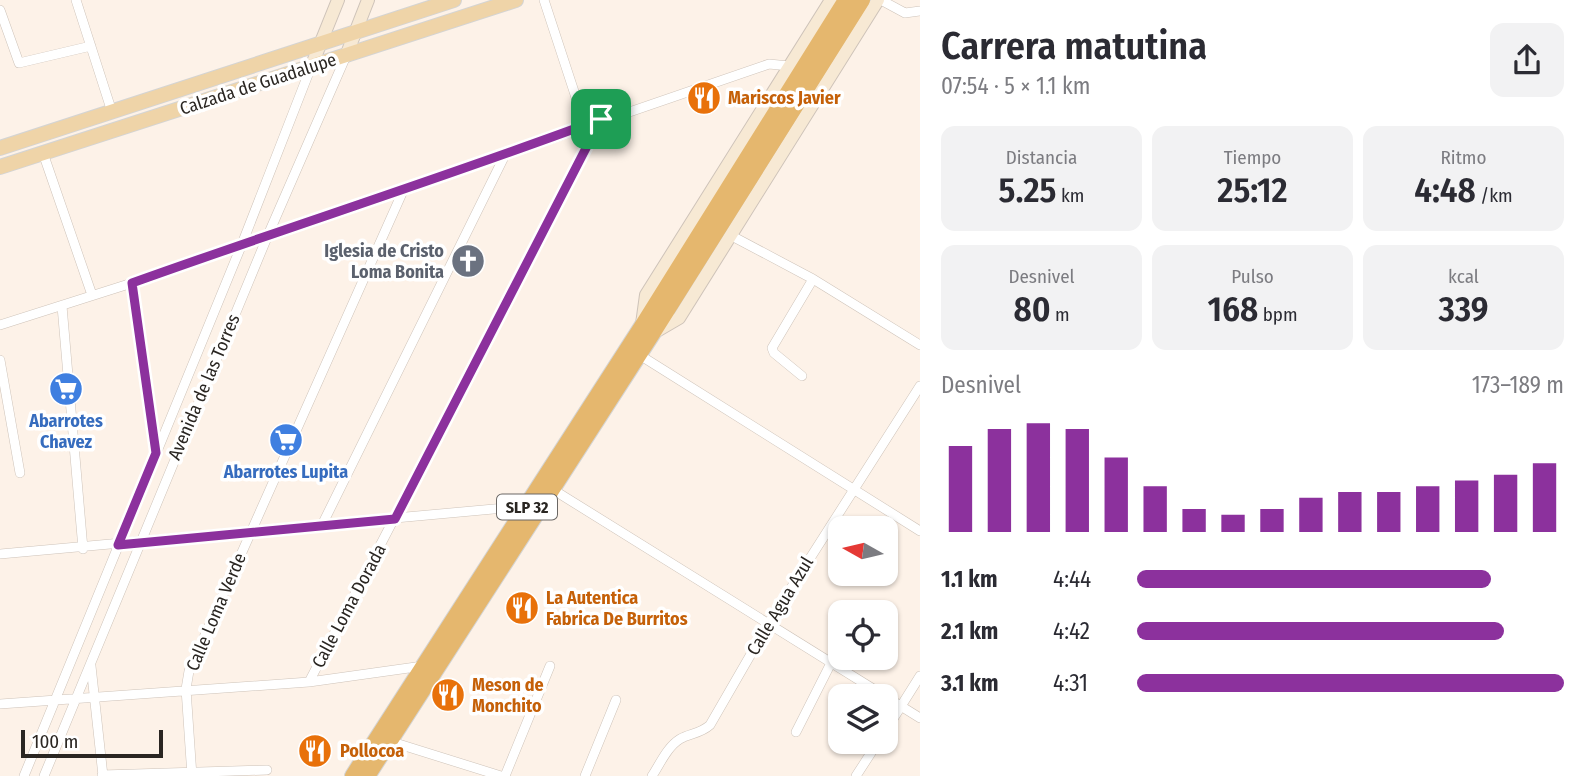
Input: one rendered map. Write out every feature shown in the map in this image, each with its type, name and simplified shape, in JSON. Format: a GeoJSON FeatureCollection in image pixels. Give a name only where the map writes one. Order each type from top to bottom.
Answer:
{"type":"FeatureCollection","features":[{"type":"Feature","properties":{"kind":"highway","name":"SLP 32"},"geometry":{"type":"LineString","coordinates":[[353,776],[527,506],[647,331],[846,0]]}},
{"type":"Feature","properties":{"kind":"highway","name":"SLP 32"},"geometry":{"type":"LineString","coordinates":[[703,240],[862,0]]}},
{"type":"Feature","properties":{"kind":"highway","name":"SLP 32"},"geometry":{"type":"LineString","coordinates":[[367,776],[638,354],[647,331]]}},
{"type":"Feature","properties":{"kind":"main road","name":"Avenida de las Torres"},"geometry":{"type":"LineString","coordinates":[[311,67],[338,0]]}},
{"type":"Feature","properties":{"kind":"main road","name":"Avenida de las Torres"},"geometry":{"type":"LineString","coordinates":[[346,56],[368,0]]}},
{"type":"Feature","properties":{"kind":"main road"},"geometry":{"type":"LineString","coordinates":[[414,0],[429,8]]}},
{"type":"Feature","properties":{"kind":"main road","name":"Calzada de Guadalupe"},"geometry":{"type":"LineString","coordinates":[[0,148],[454,0]]}},
{"type":"Feature","properties":{"kind":"main road","name":"Calzada de Guadalupe"},"geometry":{"type":"LineString","coordinates":[[0,167],[516,0]]}},
{"type":"Feature","properties":{"kind":"main road"},"geometry":{"type":"LineString","coordinates":[[831,0],[646,296],[647,331],[679,318],[879,0]]}},
{"type":"Feature","properties":{"kind":"main road"},"geometry":{"type":"LineString","coordinates":[[234,72],[240,89]]}},
{"type":"Feature","properties":{"kind":"street"},"geometry":{"type":"LineString","coordinates":[[76,0],[112,112]]}},
{"type":"Feature","properties":{"kind":"street"},"geometry":{"type":"LineString","coordinates":[[544,0],[585,125]]}},
{"type":"Feature","properties":{"kind":"street"},"geometry":{"type":"LineString","coordinates":[[879,0],[905,13],[920,11]]}},
{"type":"Feature","properties":{"kind":"street"},"geometry":{"type":"LineString","coordinates":[[0,10],[19,63],[91,46]]}},
{"type":"Feature","properties":{"kind":"street","name":"Avenida de las Torres"},"geometry":{"type":"LineString","coordinates":[[44,776],[268,234],[346,56]]}},
{"type":"Feature","properties":{"kind":"street"},"geometry":{"type":"LineString","coordinates":[[0,325],[504,157],[601,119],[769,64],[789,66]]}},
{"type":"Feature","properties":{"kind":"street","name":"Avenida de las Torres"},"geometry":{"type":"LineString","coordinates":[[24,776],[242,244],[311,67]]}},
{"type":"Feature","properties":{"kind":"street","name":"Calle Loma Dorada"},"geometry":{"type":"LineString","coordinates":[[309,682],[601,119]]}},
{"type":"Feature","properties":{"kind":"street"},"geometry":{"type":"LineString","coordinates":[[43,153],[92,295]]}},
{"type":"Feature","properties":{"kind":"street"},"geometry":{"type":"LineString","coordinates":[[322,524],[504,157]]}},
{"type":"Feature","properties":{"kind":"street","name":"Calle Loma Verde"},"geometry":{"type":"LineString","coordinates":[[192,773],[186,689],[189,671],[403,191]]}},
{"type":"Feature","properties":{"kind":"street"},"geometry":{"type":"LineString","coordinates":[[730,236],[813,279],[920,345]]}},
{"type":"Feature","properties":{"kind":"street"},"geometry":{"type":"LineString","coordinates":[[802,376],[774,353],[772,348],[813,279]]}},
{"type":"Feature","properties":{"kind":"street"},"geometry":{"type":"LineString","coordinates":[[132,283],[156,453]]}},
{"type":"Feature","properties":{"kind":"street"},"geometry":{"type":"LineString","coordinates":[[62,306],[83,549]]}},
{"type":"Feature","properties":{"kind":"street"},"geometry":{"type":"LineString","coordinates":[[638,354],[851,491],[920,531]]}},
{"type":"Feature","properties":{"kind":"street"},"geometry":{"type":"LineString","coordinates":[[0,359],[20,473]]}},
{"type":"Feature","properties":{"kind":"street","name":"Calle Agua Azul"},"geometry":{"type":"LineString","coordinates":[[652,776],[670,748],[681,738],[701,733],[710,725],[770,621],[920,386]]}},
{"type":"Feature","properties":{"kind":"street"},"geometry":{"type":"LineString","coordinates":[[552,489],[770,621],[828,659]]}},
{"type":"Feature","properties":{"kind":"street"},"geometry":{"type":"LineString","coordinates":[[0,554],[83,549],[527,506]]}},
{"type":"Feature","properties":{"kind":"street"},"geometry":{"type":"LineString","coordinates":[[90,663],[102,776],[267,770]]}},
{"type":"Feature","properties":{"kind":"street"},"geometry":{"type":"LineString","coordinates":[[0,704],[309,682],[423,666]]}},
{"type":"Feature","properties":{"kind":"street"},"geometry":{"type":"LineString","coordinates":[[389,741],[503,776],[550,666]]}},
{"type":"Feature","properties":{"kind":"street"},"geometry":{"type":"LineString","coordinates":[[796,732],[828,670]]}},
{"type":"Feature","properties":{"kind":"street"},"geometry":{"type":"LineString","coordinates":[[845,670],[920,718]]}},
{"type":"Feature","properties":{"kind":"street"},"geometry":{"type":"LineString","coordinates":[[898,711],[920,676]]}},
{"type":"Feature","properties":{"kind":"street"},"geometry":{"type":"LineString","coordinates":[[585,776],[616,700]]}},
{"type":"Feature","properties":{"kind":"street"},"geometry":{"type":"LineString","coordinates":[[856,776],[870,754]]}},
{"type":"Feature","properties":{"kind":"place","name":"Mariscos Javier"},"geometry":{"type":"Point","coordinates":[704,98]}},
{"type":"Feature","properties":{"kind":"place","name":"Iglesia de Cristo Loma Bonita"},"geometry":{"type":"Point","coordinates":[468,261]}},
{"type":"Feature","properties":{"kind":"place","name":"Abarrotes Chavez"},"geometry":{"type":"Point","coordinates":[66,389]}},
{"type":"Feature","properties":{"kind":"place","name":"Abarrotes Lupita"},"geometry":{"type":"Point","coordinates":[286,440]}},
{"type":"Feature","properties":{"kind":"place","name":"La Autentica Fabrica De Burritos"},"geometry":{"type":"Point","coordinates":[522,608]}},
{"type":"Feature","properties":{"kind":"place","name":"Meson de Monchito"},"geometry":{"type":"Point","coordinates":[448,695]}},
{"type":"Feature","properties":{"kind":"place","name":"Pollocoa"},"geometry":{"type":"Point","coordinates":[315,751]}},
{"type":"Feature","properties":{"kind":"route"},"geometry":{"type":"LineString","coordinates":[[601,119],[395,519],[118,545],[156,453],[132,283],[268,234],[504,157],[601,119]]}}]}
